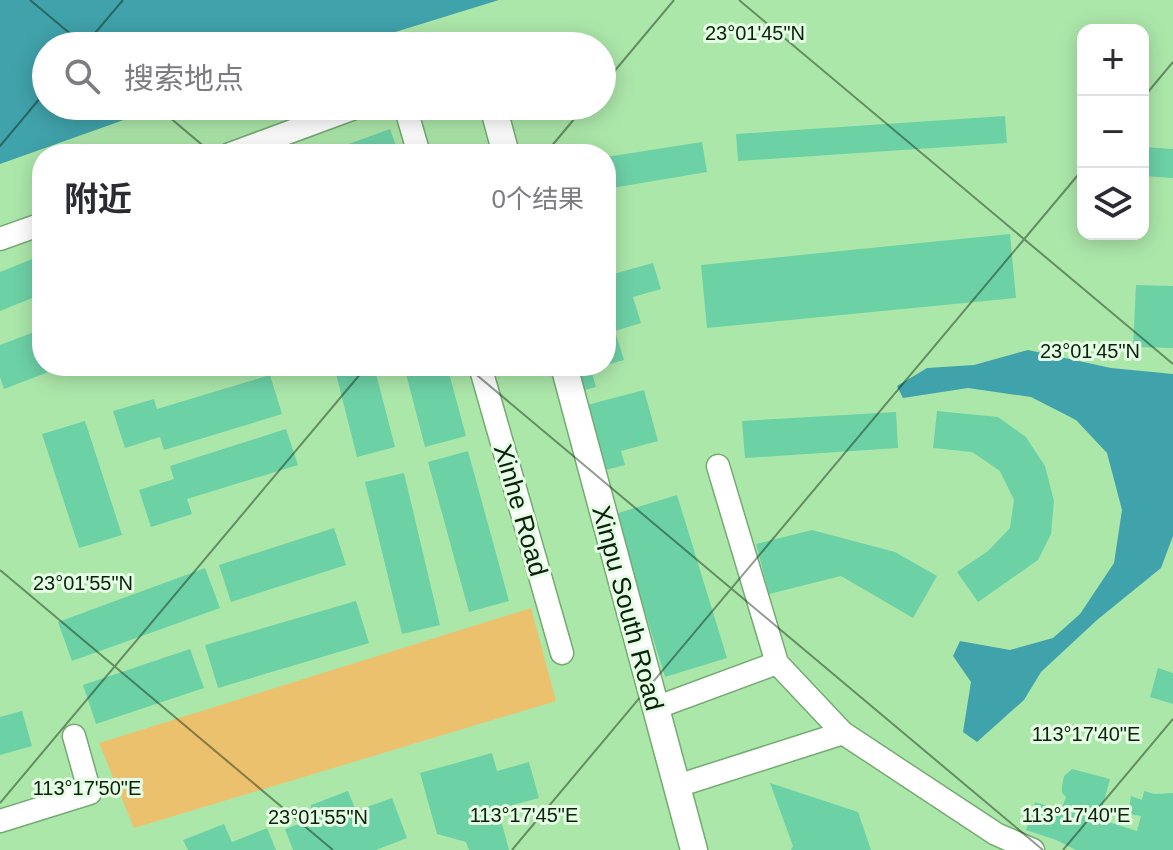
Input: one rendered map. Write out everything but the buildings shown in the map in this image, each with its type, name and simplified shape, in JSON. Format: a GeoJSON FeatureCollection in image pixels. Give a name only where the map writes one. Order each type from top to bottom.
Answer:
{"type":"FeatureCollection","features":[{"type":"Feature","properties":{"kind":"street"},"geometry":{"type":"LineString","coordinates":[[257,144],[322,120]]}},
{"type":"Feature","properties":{"kind":"street"},"geometry":{"type":"LineString","coordinates":[[409,120],[416,144]]}},
{"type":"Feature","properties":{"kind":"street"},"geometry":{"type":"LineString","coordinates":[[497,120],[503,144]]}},
{"type":"Feature","properties":{"kind":"street"},"geometry":{"type":"LineString","coordinates":[[0,239],[32,228]]}},
{"type":"Feature","properties":{"kind":"street","name":"Xinhe Road"},"geometry":{"type":"LineString","coordinates":[[483,376],[562,653]]}},
{"type":"Feature","properties":{"kind":"street","name":"Xinpu South Road"},"geometry":{"type":"LineString","coordinates":[[567,376],[694,850]]}},
{"type":"Feature","properties":{"kind":"street"},"geometry":{"type":"LineString","coordinates":[[718,466],[777,663],[843,733],[996,834],[1033,850]]}},
{"type":"Feature","properties":{"kind":"street"},"geometry":{"type":"LineString","coordinates":[[655,708],[777,663]]}},
{"type":"Feature","properties":{"kind":"street"},"geometry":{"type":"LineString","coordinates":[[677,786],[843,733]]}},
{"type":"Feature","properties":{"kind":"street"},"geometry":{"type":"LineString","coordinates":[[0,821],[90,793],[74,736]]}},
{"type":"Feature","properties":{"kind":"shaded area"},"geometry":{"type":"Polygon","coordinates":[[[531,608],[556,701],[134,828],[99,743],[531,608]]]}},
{"type":"Feature","properties":{"kind":"water"},"geometry":{"type":"Polygon","coordinates":[[[0,0],[499,0],[395,32],[32,32],[32,120],[124,120],[56,144],[32,144],[32,153],[0,164],[0,0]]]}},
{"type":"Feature","properties":{"kind":"water"},"geometry":{"type":"Polygon","coordinates":[[[1028,350],[1111,368],[1173,374],[1173,536],[1161,568],[1097,620],[1041,672],[1024,700],[977,742],[963,732],[971,682],[953,656],[960,641],[1010,650],[1053,638],[1080,614],[1114,563],[1122,510],[1107,453],[1076,420],[1031,397],[968,388],[903,398],[897,386],[927,368],[974,365],[1028,350]]]}}]}
